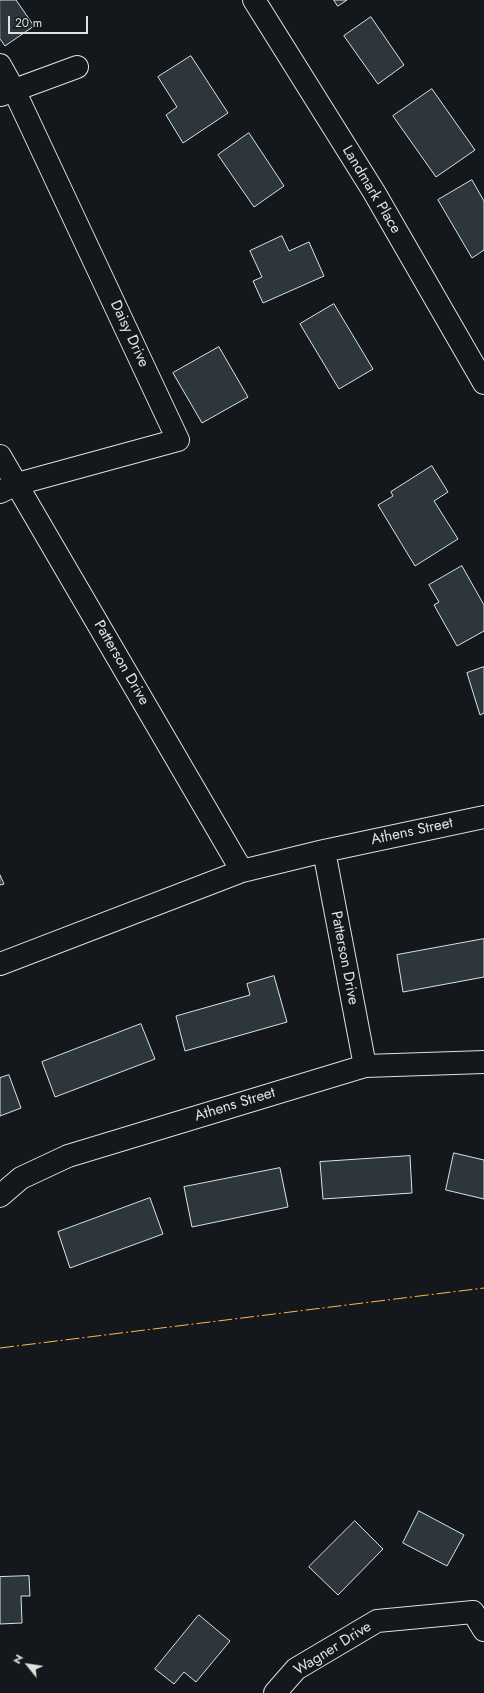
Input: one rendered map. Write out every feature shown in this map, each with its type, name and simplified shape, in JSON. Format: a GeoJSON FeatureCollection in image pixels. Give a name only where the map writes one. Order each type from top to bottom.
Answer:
{"type":"FeatureCollection","features":[{"type":"Feature","properties":{"kind":"street","name":"Landmark Place"},"geometry":{"type":"LineString","coordinates":[[254,0],[374,192],[484,383]]}},
{"type":"Feature","properties":{"kind":"street"},"geometry":{"type":"LineString","coordinates":[[0,65],[7,93],[77,67]]}},
{"type":"Feature","properties":{"kind":"street","name":"Daisy Drive"},"geometry":{"type":"LineString","coordinates":[[7,93],[178,440],[8,488]]}},
{"type":"Feature","properties":{"kind":"street","name":"Patterson Drive"},"geometry":{"type":"LineString","coordinates":[[0,456],[8,488],[242,871]]}},
{"type":"Feature","properties":{"kind":"street","name":"Athens Street"},"geometry":{"type":"LineString","coordinates":[[0,964],[242,871],[324,851],[484,817]]}},
{"type":"Feature","properties":{"kind":"street","name":"Patterson Drive"},"geometry":{"type":"LineString","coordinates":[[324,851],[365,1066]]}},
{"type":"Feature","properties":{"kind":"street","name":"Athens Street"},"geometry":{"type":"LineString","coordinates":[[0,1196],[21,1178],[68,1156],[365,1066],[484,1062]]}},
{"type":"Feature","properties":{"kind":"street","name":"Wagner Drive"},"geometry":{"type":"LineString","coordinates":[[275,1693],[296,1669],[377,1621],[473,1612],[484,1630]]}},
{"type":"Feature","properties":{"kind":"building"},"geometry":{"type":"Polygon","coordinates":[[[0,0],[16,0],[34,26],[5,46],[0,39],[0,0]]]}},
{"type":"Feature","properties":{"kind":"building"},"geometry":{"type":"Polygon","coordinates":[[[334,0],[347,0],[338,6],[334,0]]]}},
{"type":"Feature","properties":{"kind":"building"},"geometry":{"type":"Polygon","coordinates":[[[371,17],[404,65],[378,84],[344,36],[371,17]]]}},
{"type":"Feature","properties":{"kind":"building"},"geometry":{"type":"Polygon","coordinates":[[[191,56],[228,113],[183,143],[166,115],[177,107],[158,77],[191,56]]]}},
{"type":"Feature","properties":{"kind":"building"},"geometry":{"type":"Polygon","coordinates":[[[432,89],[475,150],[436,177],[393,116],[432,89]]]}},
{"type":"Feature","properties":{"kind":"building"},"geometry":{"type":"Polygon","coordinates":[[[249,133],[284,186],[254,207],[218,155],[249,133]]]}},
{"type":"Feature","properties":{"kind":"building"},"geometry":{"type":"Polygon","coordinates":[[[472,180],[484,201],[484,250],[472,258],[438,200],[472,180]]]}},
{"type":"Feature","properties":{"kind":"building"},"geometry":{"type":"Polygon","coordinates":[[[282,236],[289,251],[309,242],[324,276],[263,303],[253,281],[262,277],[250,251],[282,236]]]}},
{"type":"Feature","properties":{"kind":"building"},"geometry":{"type":"Polygon","coordinates":[[[334,304],[373,369],[339,389],[300,324],[334,304]]]}},
{"type":"Feature","properties":{"kind":"building"},"geometry":{"type":"Polygon","coordinates":[[[219,347],[248,397],[202,423],[173,373],[219,347]]]}},
{"type":"Feature","properties":{"kind":"building"},"geometry":{"type":"Polygon","coordinates":[[[432,466],[448,492],[434,501],[458,539],[415,566],[378,505],[393,496],[391,492],[432,466]]]}},
{"type":"Feature","properties":{"kind":"building"},"geometry":{"type":"Polygon","coordinates":[[[462,566],[484,605],[484,631],[457,646],[434,605],[439,602],[429,585],[462,566]]]}},
{"type":"Feature","properties":{"kind":"building"},"geometry":{"type":"Polygon","coordinates":[[[484,667],[484,713],[480,715],[467,673],[484,667]]]}},
{"type":"Feature","properties":{"kind":"building"},"geometry":{"type":"Polygon","coordinates":[[[0,875],[4,884],[0,885],[0,875]]]}},
{"type":"Feature","properties":{"kind":"building"},"geometry":{"type":"Polygon","coordinates":[[[484,939],[484,977],[403,992],[397,955],[484,939]]]}},
{"type":"Feature","properties":{"kind":"building"},"geometry":{"type":"Polygon","coordinates":[[[274,976],[287,1022],[185,1051],[176,1016],[250,995],[247,984],[274,976]]]}},
{"type":"Feature","properties":{"kind":"building"},"geometry":{"type":"Polygon","coordinates":[[[141,1024],[155,1059],[55,1097],[42,1062],[141,1024]]]}},
{"type":"Feature","properties":{"kind":"building"},"geometry":{"type":"Polygon","coordinates":[[[9,1075],[21,1108],[0,1116],[0,1078],[9,1075]]]}},
{"type":"Feature","properties":{"kind":"building"},"geometry":{"type":"Polygon","coordinates":[[[454,1153],[484,1160],[484,1199],[446,1190],[454,1153]]]}},
{"type":"Feature","properties":{"kind":"building"},"geometry":{"type":"Polygon","coordinates":[[[410,1156],[412,1193],[323,1199],[320,1162],[410,1156]]]}},
{"type":"Feature","properties":{"kind":"building"},"geometry":{"type":"Polygon","coordinates":[[[280,1168],[288,1207],[192,1227],[184,1187],[280,1168]]]}},
{"type":"Feature","properties":{"kind":"building"},"geometry":{"type":"Polygon","coordinates":[[[150,1198],[163,1234],[70,1268],[58,1232],[150,1198]]]}},
{"type":"Feature","properties":{"kind":"building"},"geometry":{"type":"Polygon","coordinates":[[[419,1511],[464,1535],[447,1566],[403,1543],[419,1511]]]}},
{"type":"Feature","properties":{"kind":"building"},"geometry":{"type":"Polygon","coordinates":[[[355,1521],[383,1549],[338,1595],[309,1567],[355,1521]]]}},
{"type":"Feature","properties":{"kind":"building"},"geometry":{"type":"Polygon","coordinates":[[[29,1576],[30,1596],[21,1596],[22,1623],[0,1624],[0,1577],[29,1576]]]}},
{"type":"Feature","properties":{"kind":"building"},"geometry":{"type":"Polygon","coordinates":[[[199,1615],[230,1641],[196,1682],[184,1672],[174,1684],[155,1669],[199,1615]]]}},
{"type":"Feature","properties":{"kind":"power"},"geometry":{"type":"LineString","coordinates":[[0,1348],[484,1288]]}}]}
